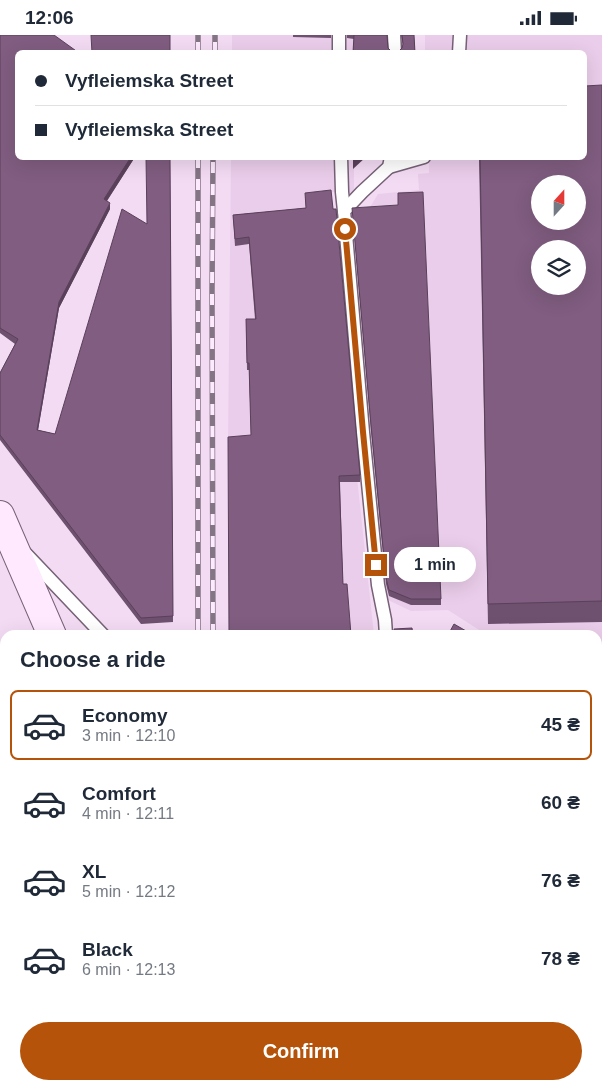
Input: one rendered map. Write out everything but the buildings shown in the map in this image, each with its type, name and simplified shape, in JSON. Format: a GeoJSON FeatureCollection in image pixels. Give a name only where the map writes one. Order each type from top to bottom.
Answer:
{"type":"FeatureCollection","features":[{"type":"Feature","properties":{"kind":"main road"},"geometry":{"type":"LineString","coordinates":[[5,527],[50,630]]}},
{"type":"Feature","properties":{"kind":"lane"},"geometry":{"type":"LineString","coordinates":[[339,35],[339,50]]}},
{"type":"Feature","properties":{"kind":"lane"},"geometry":{"type":"LineString","coordinates":[[394,35],[395,50]]}},
{"type":"Feature","properties":{"kind":"lane"},"geometry":{"type":"LineString","coordinates":[[459,50],[460,35]]}},
{"type":"Feature","properties":{"kind":"lane"},"geometry":{"type":"LineString","coordinates":[[341,160],[342,192],[363,432],[378,585],[386,630]]}},
{"type":"Feature","properties":{"kind":"lane"},"geometry":{"type":"LineString","coordinates":[[344,211],[390,162],[404,160]]}},
{"type":"Feature","properties":{"kind":"lane"},"geometry":{"type":"LineString","coordinates":[[5,527],[98,630]]}},
{"type":"Feature","properties":{"kind":"shaded area"},"geometry":{"type":"Polygon","coordinates":[[[232,35],[356,35],[356,50],[232,50],[232,35]]]}},
{"type":"Feature","properties":{"kind":"shaded area"},"geometry":{"type":"Polygon","coordinates":[[[425,35],[602,35],[602,630],[479,630],[448,610],[411,611],[386,599],[356,230],[378,194],[419,190],[418,174],[429,173],[429,160],[587,160],[587,50],[425,50],[425,35]]]}},
{"type":"Feature","properties":{"kind":"shaded area"},"geometry":{"type":"Polygon","coordinates":[[[231,160],[354,160],[354,193],[332,192],[358,487],[373,630],[229,630],[228,443],[231,160]]]}},
{"type":"Feature","properties":{"kind":"railway"},"geometry":{"type":"LineString","coordinates":[[198,35],[198,50]]}},
{"type":"Feature","properties":{"kind":"railway"},"geometry":{"type":"LineString","coordinates":[[215,35],[215,50]]}},
{"type":"Feature","properties":{"kind":"railway"},"geometry":{"type":"LineString","coordinates":[[198,160],[198,630]]}},
{"type":"Feature","properties":{"kind":"railway"},"geometry":{"type":"LineString","coordinates":[[213,160],[213,630]]}},
{"type":"Feature","properties":{"kind":"route"},"geometry":{"type":"LineString","coordinates":[[345,229],[376,565]]}}]}
